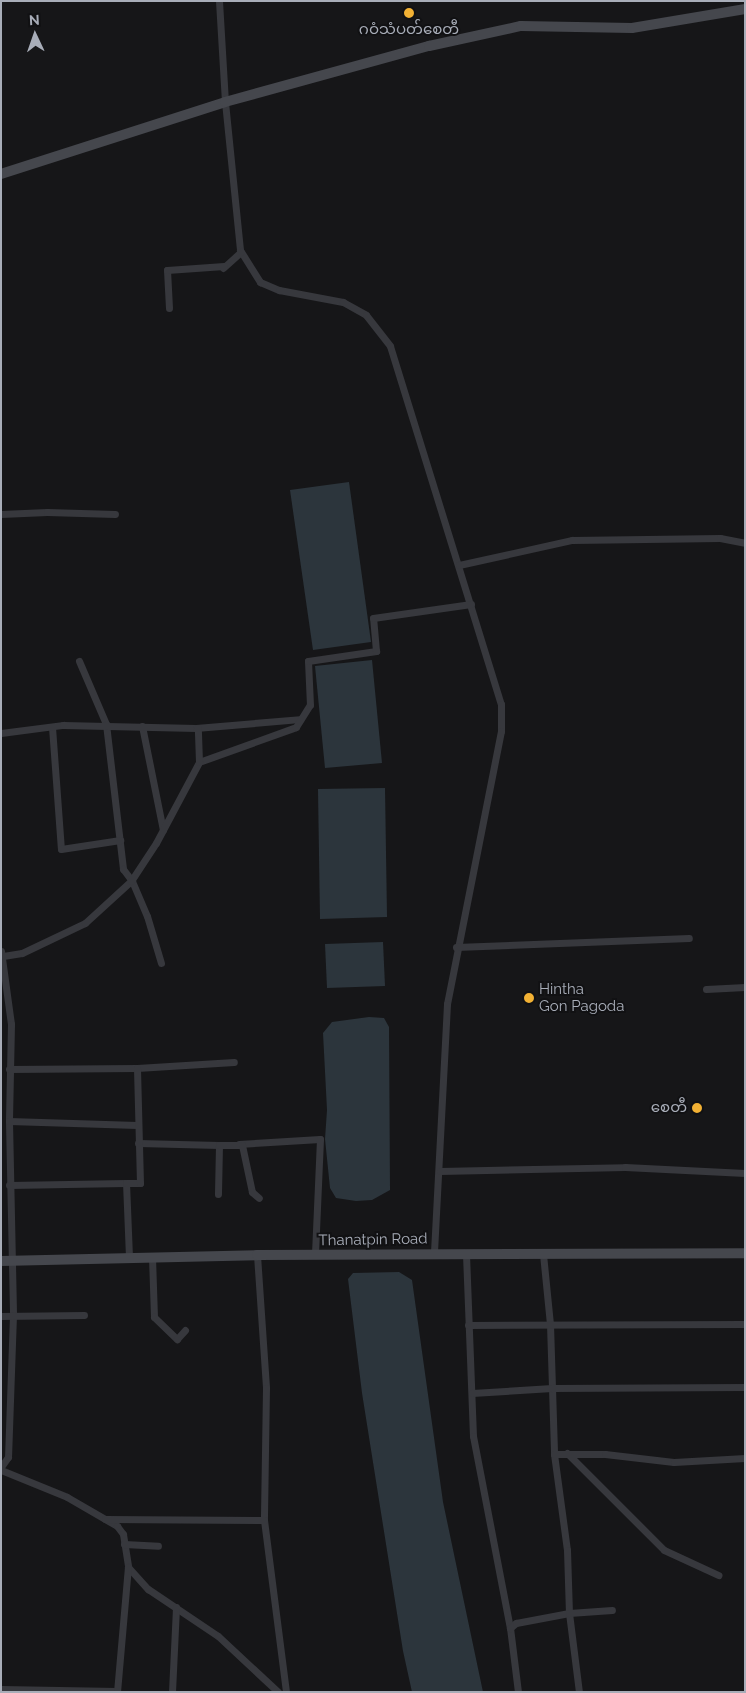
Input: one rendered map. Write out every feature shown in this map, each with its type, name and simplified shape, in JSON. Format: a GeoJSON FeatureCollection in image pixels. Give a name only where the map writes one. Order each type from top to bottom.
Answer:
{"type":"FeatureCollection","features":[{"type":"Feature","properties":{"kind":"street"},"geometry":{"type":"LineString","coordinates":[[219,1],[225,102],[241,252],[260,282],[279,290],[343,302],[366,315],[390,346],[472,604],[501,704],[501,731],[456,947],[447,1004],[440,1172],[434,1254]]}},
{"type":"Feature","properties":{"kind":"street"},"geometry":{"type":"LineString","coordinates":[[1,174],[225,102],[429,46],[521,26],[632,28],[745,9]]}},
{"type":"Feature","properties":{"kind":"street"},"geometry":{"type":"LineString","coordinates":[[169,308],[167,270],[223,267],[241,252]]}},
{"type":"Feature","properties":{"kind":"street"},"geometry":{"type":"LineString","coordinates":[[1,514],[48,512],[115,514]]}},
{"type":"Feature","properties":{"kind":"street"},"geometry":{"type":"LineString","coordinates":[[459,564],[572,540],[720,538],[745,543]]}},
{"type":"Feature","properties":{"kind":"street"},"geometry":{"type":"LineString","coordinates":[[199,762],[296,727],[310,705],[308,661],[376,652],[373,618],[472,604]]}},
{"type":"Feature","properties":{"kind":"street"},"geometry":{"type":"LineString","coordinates":[[79,662],[106,725],[123,869],[132,880],[161,962]]}},
{"type":"Feature","properties":{"kind":"street"},"geometry":{"type":"LineString","coordinates":[[1,733],[52,726],[106,725],[198,728],[300,719]]}},
{"type":"Feature","properties":{"kind":"street"},"geometry":{"type":"LineString","coordinates":[[52,726],[61,849],[120,840]]}},
{"type":"Feature","properties":{"kind":"street"},"geometry":{"type":"LineString","coordinates":[[142,726],[163,830]]}},
{"type":"Feature","properties":{"kind":"street"},"geometry":{"type":"LineString","coordinates":[[1,1689],[19,1691],[117,1691],[128,1567],[121,1530],[67,1497],[1,1468],[8,1457],[12,1315],[6,1260],[9,1185],[8,1069],[11,1024],[2,954],[22,953],[85,923],[132,880],[163,830],[199,762],[198,728]]}},
{"type":"Feature","properties":{"kind":"street"},"geometry":{"type":"LineString","coordinates":[[456,947],[689,938]]}},
{"type":"Feature","properties":{"kind":"street"},"geometry":{"type":"LineString","coordinates":[[706,989],[745,987]]}},
{"type":"Feature","properties":{"kind":"street"},"geometry":{"type":"LineString","coordinates":[[8,1069],[137,1068],[234,1062]]}},
{"type":"Feature","properties":{"kind":"street"},"geometry":{"type":"LineString","coordinates":[[9,1185],[140,1183],[137,1068]]}},
{"type":"Feature","properties":{"kind":"street"},"geometry":{"type":"LineString","coordinates":[[9,1122],[137,1125]]}},
{"type":"Feature","properties":{"kind":"street"},"geometry":{"type":"LineString","coordinates":[[138,1143],[219,1145],[320,1139],[315,1255]]}},
{"type":"Feature","properties":{"kind":"street"},"geometry":{"type":"LineString","coordinates":[[239,1144],[242,1145],[252,1192],[259,1198]]}},
{"type":"Feature","properties":{"kind":"street"},"geometry":{"type":"LineString","coordinates":[[218,1194],[219,1145]]}},
{"type":"Feature","properties":{"kind":"street"},"geometry":{"type":"LineString","coordinates":[[440,1172],[625,1167],[745,1173]]}},
{"type":"Feature","properties":{"kind":"street"},"geometry":{"type":"LineString","coordinates":[[126,1183],[129,1258]]}},
{"type":"Feature","properties":{"kind":"street","name":"Thanatpin Road"},"geometry":{"type":"LineString","coordinates":[[6,1260],[257,1255],[745,1253]]}},
{"type":"Feature","properties":{"kind":"street"},"geometry":{"type":"LineString","coordinates":[[466,1254],[472,1393],[480,1478],[510,1628],[518,1692]]}},
{"type":"Feature","properties":{"kind":"street"},"geometry":{"type":"LineString","coordinates":[[543,1254],[550,1324],[554,1454],[567,1550],[569,1613],[579,1692]]}},
{"type":"Feature","properties":{"kind":"street"},"geometry":{"type":"LineString","coordinates":[[257,1255],[266,1388],[264,1520],[286,1692]]}},
{"type":"Feature","properties":{"kind":"street"},"geometry":{"type":"LineString","coordinates":[[152,1257],[154,1317],[177,1339],[185,1330]]}},
{"type":"Feature","properties":{"kind":"street"},"geometry":{"type":"LineString","coordinates":[[1,1316],[84,1315]]}},
{"type":"Feature","properties":{"kind":"street"},"geometry":{"type":"LineString","coordinates":[[468,1326],[745,1324]]}},
{"type":"Feature","properties":{"kind":"street"},"geometry":{"type":"LineString","coordinates":[[472,1393],[552,1388],[745,1387]]}},
{"type":"Feature","properties":{"kind":"street"},"geometry":{"type":"LineString","coordinates":[[554,1454],[674,1462],[745,1458]]}},
{"type":"Feature","properties":{"kind":"street"},"geometry":{"type":"LineString","coordinates":[[567,1454],[664,1550],[718,1575]]}},
{"type":"Feature","properties":{"kind":"street"},"geometry":{"type":"LineString","coordinates":[[105,1519],[264,1520]]}},
{"type":"Feature","properties":{"kind":"street"},"geometry":{"type":"LineString","coordinates":[[124,1544],[158,1546]]}},
{"type":"Feature","properties":{"kind":"street"},"geometry":{"type":"LineString","coordinates":[[128,1567],[148,1589],[218,1636],[278,1692]]}},
{"type":"Feature","properties":{"kind":"street"},"geometry":{"type":"LineString","coordinates":[[172,1692],[176,1607]]}},
{"type":"Feature","properties":{"kind":"street"},"geometry":{"type":"LineString","coordinates":[[510,1628],[516,1623],[569,1613],[612,1610]]}},
{"type":"Feature","properties":{"kind":"shaded area"},"geometry":{"type":"Polygon","coordinates":[[[349,482],[371,642],[313,650],[290,490],[349,482]]]}},
{"type":"Feature","properties":{"kind":"shaded area"},"geometry":{"type":"Polygon","coordinates":[[[372,660],[382,763],[325,768],[315,666],[372,660]]]}},
{"type":"Feature","properties":{"kind":"shaded area"},"geometry":{"type":"Polygon","coordinates":[[[385,788],[387,917],[320,919],[318,789],[385,788]]]}},
{"type":"Feature","properties":{"kind":"shaded area"},"geometry":{"type":"Polygon","coordinates":[[[383,942],[385,986],[327,988],[325,944],[383,942]]]}},
{"type":"Feature","properties":{"kind":"shaded area"},"geometry":{"type":"Polygon","coordinates":[[[369,1017],[384,1018],[389,1027],[390,1190],[372,1200],[356,1201],[336,1198],[330,1188],[325,1139],[327,1110],[323,1033],[332,1022],[369,1017]]]}},
{"type":"Feature","properties":{"kind":"shaded area"},"geometry":{"type":"Polygon","coordinates":[[[399,1272],[412,1280],[443,1502],[483,1692],[412,1692],[403,1651],[362,1393],[348,1279],[353,1273],[399,1272]]]}},
{"type":"Feature","properties":{"kind":"place","name":"ဂဝံသံပတ်စေတီ"},"geometry":{"type":"Point","coordinates":[409,13]}},
{"type":"Feature","properties":{"kind":"place","name":"Hintha Gon Pagoda"},"geometry":{"type":"Point","coordinates":[529,998]}},
{"type":"Feature","properties":{"kind":"place","name":"စေတီ"},"geometry":{"type":"Point","coordinates":[697,1108]}}]}
